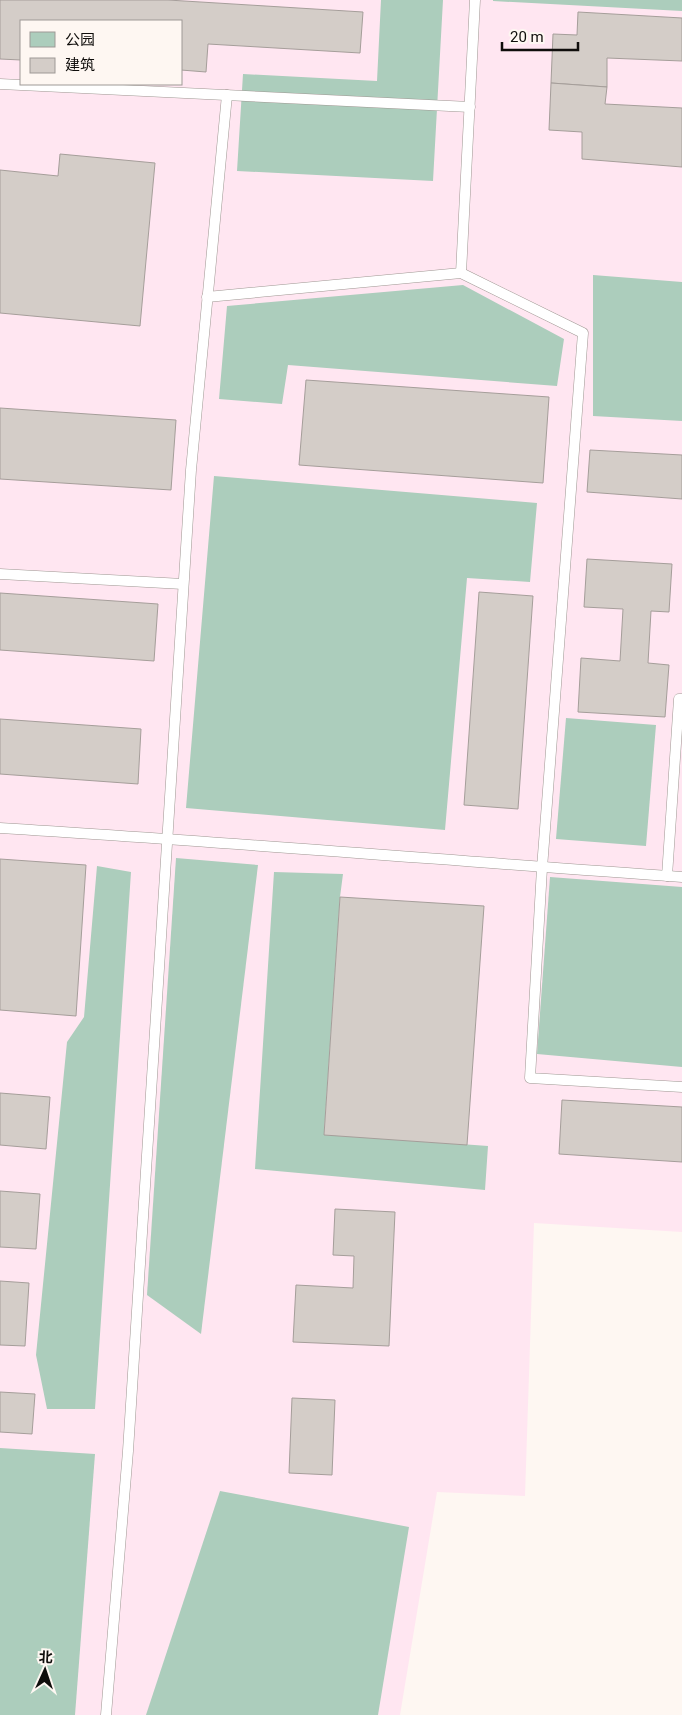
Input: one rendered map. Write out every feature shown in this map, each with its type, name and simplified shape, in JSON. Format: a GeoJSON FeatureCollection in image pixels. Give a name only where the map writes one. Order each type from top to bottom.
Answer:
{"type":"FeatureCollection","features":[{"type":"Feature","properties":{"kind":"lane"},"geometry":{"type":"LineString","coordinates":[[461,273],[475,0]]}},
{"type":"Feature","properties":{"kind":"lane"},"geometry":{"type":"LineString","coordinates":[[0,84],[20,85]]}},
{"type":"Feature","properties":{"kind":"lane"},"geometry":{"type":"LineString","coordinates":[[21,85],[470,107]]}},
{"type":"Feature","properties":{"kind":"lane"},"geometry":{"type":"LineString","coordinates":[[106,1715],[128,1451],[191,470],[227,95]]}},
{"type":"Feature","properties":{"kind":"lane"},"geometry":{"type":"LineString","coordinates":[[207,297],[461,273],[583,333],[542,868],[530,1078],[682,1087]]}},
{"type":"Feature","properties":{"kind":"lane"},"geometry":{"type":"LineString","coordinates":[[0,574],[183,584]]}},
{"type":"Feature","properties":{"kind":"lane"},"geometry":{"type":"LineString","coordinates":[[667,876],[679,699],[682,699]]}},
{"type":"Feature","properties":{"kind":"lane"},"geometry":{"type":"LineString","coordinates":[[0,828],[167,838],[542,868],[682,877]]}},
{"type":"Feature","properties":{"kind":"shaded area"},"geometry":{"type":"Polygon","coordinates":[[[0,0],[682,0],[682,1232],[534,1223],[525,1496],[437,1492],[400,1715],[0,1715],[0,0]]]}},
{"type":"Feature","properties":{"kind":"green space"},"geometry":{"type":"Polygon","coordinates":[[[381,0],[443,0],[433,181],[237,171],[243,74],[377,81],[381,0]]]}},
{"type":"Feature","properties":{"kind":"green space"},"geometry":{"type":"Polygon","coordinates":[[[493,0],[682,0],[682,11],[493,1],[493,0]]]}},
{"type":"Feature","properties":{"kind":"green space"},"geometry":{"type":"Polygon","coordinates":[[[593,275],[682,282],[682,421],[593,416],[593,275]]]}},
{"type":"Feature","properties":{"kind":"green space"},"geometry":{"type":"Polygon","coordinates":[[[463,285],[564,339],[557,386],[288,365],[282,404],[219,399],[227,306],[463,285]]]}},
{"type":"Feature","properties":{"kind":"green space"},"geometry":{"type":"Polygon","coordinates":[[[214,476],[537,503],[530,582],[467,578],[445,830],[186,808],[214,476]]]}},
{"type":"Feature","properties":{"kind":"green space"},"geometry":{"type":"Polygon","coordinates":[[[566,718],[656,725],[646,846],[556,839],[566,718]]]}},
{"type":"Feature","properties":{"kind":"green space"},"geometry":{"type":"Polygon","coordinates":[[[176,858],[258,865],[201,1334],[147,1295],[176,858]]]}},
{"type":"Feature","properties":{"kind":"green space"},"geometry":{"type":"Polygon","coordinates":[[[97,866],[131,872],[95,1409],[47,1409],[36,1355],[67,1042],[84,1017],[97,866]]]}},
{"type":"Feature","properties":{"kind":"green space"},"geometry":{"type":"Polygon","coordinates":[[[274,872],[343,874],[324,1134],[488,1146],[485,1190],[255,1169],[274,872]]]}},
{"type":"Feature","properties":{"kind":"green space"},"geometry":{"type":"Polygon","coordinates":[[[550,877],[682,887],[682,1067],[537,1054],[550,877]]]}},
{"type":"Feature","properties":{"kind":"green space"},"geometry":{"type":"Polygon","coordinates":[[[0,1448],[95,1454],[75,1715],[0,1715],[0,1448]]]}},
{"type":"Feature","properties":{"kind":"green space"},"geometry":{"type":"Polygon","coordinates":[[[220,1491],[409,1527],[378,1715],[146,1715],[220,1491]]]}},
{"type":"Feature","properties":{"kind":"building"},"geometry":{"type":"Polygon","coordinates":[[[0,0],[168,0],[363,12],[360,53],[208,44],[206,72],[182,70],[182,20],[20,20],[20,60],[0,59],[0,0]]]}},
{"type":"Feature","properties":{"kind":"building"},"geometry":{"type":"Polygon","coordinates":[[[578,12],[682,18],[682,61],[607,58],[607,87],[551,83],[553,34],[577,35],[578,12]]]}},
{"type":"Feature","properties":{"kind":"building"},"geometry":{"type":"Polygon","coordinates":[[[551,83],[607,87],[605,104],[682,108],[682,167],[582,159],[582,132],[549,130],[551,83]]]}},
{"type":"Feature","properties":{"kind":"building"},"geometry":{"type":"Polygon","coordinates":[[[60,154],[155,163],[140,326],[0,313],[0,170],[58,176],[60,154]]]}},
{"type":"Feature","properties":{"kind":"building"},"geometry":{"type":"Polygon","coordinates":[[[306,380],[549,397],[543,483],[299,465],[306,380]]]}},
{"type":"Feature","properties":{"kind":"building"},"geometry":{"type":"Polygon","coordinates":[[[0,408],[176,420],[171,490],[0,479],[0,408]]]}},
{"type":"Feature","properties":{"kind":"building"},"geometry":{"type":"Polygon","coordinates":[[[590,450],[682,455],[682,499],[587,492],[590,450]]]}},
{"type":"Feature","properties":{"kind":"building"},"geometry":{"type":"Polygon","coordinates":[[[587,559],[672,564],[669,612],[651,611],[648,663],[669,665],[665,717],[578,712],[581,658],[620,661],[623,609],[584,607],[587,559]]]}},
{"type":"Feature","properties":{"kind":"building"},"geometry":{"type":"Polygon","coordinates":[[[479,592],[533,596],[518,809],[464,805],[479,592]]]}},
{"type":"Feature","properties":{"kind":"building"},"geometry":{"type":"Polygon","coordinates":[[[0,593],[158,604],[154,661],[0,650],[0,593]]]}},
{"type":"Feature","properties":{"kind":"building"},"geometry":{"type":"Polygon","coordinates":[[[0,719],[141,729],[138,784],[0,774],[0,719]]]}},
{"type":"Feature","properties":{"kind":"building"},"geometry":{"type":"Polygon","coordinates":[[[0,859],[86,865],[76,1016],[0,1010],[0,859]]]}},
{"type":"Feature","properties":{"kind":"building"},"geometry":{"type":"Polygon","coordinates":[[[340,897],[484,906],[467,1145],[324,1135],[340,897]]]}},
{"type":"Feature","properties":{"kind":"building"},"geometry":{"type":"Polygon","coordinates":[[[0,1093],[50,1097],[46,1149],[0,1145],[0,1093]]]}},
{"type":"Feature","properties":{"kind":"building"},"geometry":{"type":"Polygon","coordinates":[[[562,1100],[682,1107],[682,1162],[559,1154],[562,1100]]]}},
{"type":"Feature","properties":{"kind":"building"},"geometry":{"type":"Polygon","coordinates":[[[0,1191],[40,1194],[36,1249],[0,1247],[0,1191]]]}},
{"type":"Feature","properties":{"kind":"building"},"geometry":{"type":"Polygon","coordinates":[[[335,1209],[395,1212],[389,1346],[293,1342],[296,1285],[353,1288],[354,1256],[333,1255],[335,1209]]]}},
{"type":"Feature","properties":{"kind":"building"},"geometry":{"type":"Polygon","coordinates":[[[0,1281],[29,1283],[25,1346],[0,1345],[0,1281]]]}},
{"type":"Feature","properties":{"kind":"building"},"geometry":{"type":"Polygon","coordinates":[[[0,1392],[35,1394],[32,1434],[0,1432],[0,1392]]]}},
{"type":"Feature","properties":{"kind":"building"},"geometry":{"type":"Polygon","coordinates":[[[292,1398],[335,1400],[332,1475],[289,1473],[292,1398]]]}}]}
